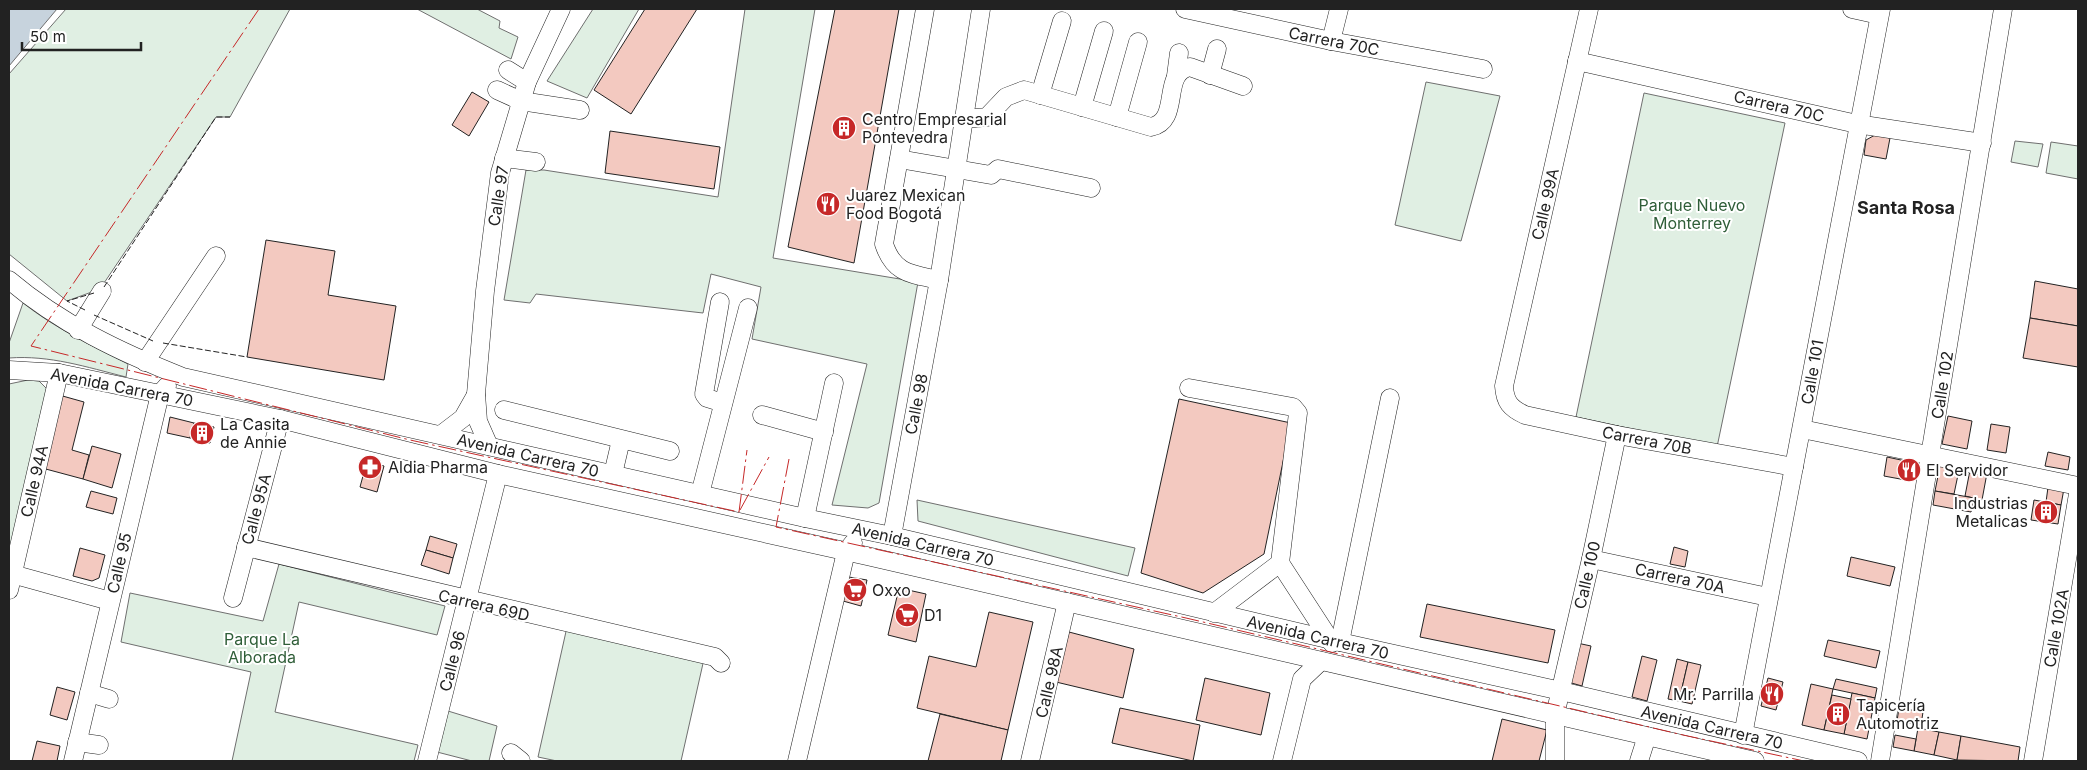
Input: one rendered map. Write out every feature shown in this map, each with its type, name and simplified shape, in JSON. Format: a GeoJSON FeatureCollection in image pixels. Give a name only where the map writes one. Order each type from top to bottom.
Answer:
{"type":"FeatureCollection","features":[{"type":"Feature","properties":{"kind":"street","name":"Calle 97"},"geometry":{"type":"LineString","coordinates":[[489,446],[478,421],[476,394],[485,291],[500,173],[520,100],[561,9]]}},
{"type":"Feature","properties":{"kind":"street"},"geometry":{"type":"LineString","coordinates":[[925,9],[884,244],[894,265],[904,272],[938,280]]}},
{"type":"Feature","properties":{"kind":"street","name":"Calle 98"},"geometry":{"type":"LineString","coordinates":[[892,536],[938,280],[981,9]]}},
{"type":"Feature","properties":{"kind":"street","name":"Carrera 70C"},"geometry":{"type":"LineString","coordinates":[[1185,9],[1331,41],[1483,69]]}},
{"type":"Feature","properties":{"kind":"street"},"geometry":{"type":"LineString","coordinates":[[1331,41],[1339,9]]}},
{"type":"Feature","properties":{"kind":"street","name":"Calle 99A"},"geometry":{"type":"LineString","coordinates":[[1505,400],[1504,386],[1589,9]]}},
{"type":"Feature","properties":{"kind":"street"},"geometry":{"type":"LineString","coordinates":[[1852,9],[1880,12]]}},
{"type":"Feature","properties":{"kind":"street","name":"Calle 102"},"geometry":{"type":"LineString","coordinates":[[1880,761],[2004,9]]}},
{"type":"Feature","properties":{"kind":"street","name":"Calle 101"},"geometry":{"type":"LineString","coordinates":[[1743,735],[1768,597],[1802,429],[1857,124],[1880,12]]}},
{"type":"Feature","properties":{"kind":"street"},"geometry":{"type":"LineString","coordinates":[[1040,95],[1062,21]]}},
{"type":"Feature","properties":{"kind":"street"},"geometry":{"type":"LineString","coordinates":[[1082,107],[1104,31]]}},
{"type":"Feature","properties":{"kind":"street"},"geometry":{"type":"LineString","coordinates":[[1117,117],[1138,42]]}},
{"type":"Feature","properties":{"kind":"street"},"geometry":{"type":"LineString","coordinates":[[1210,75],[1216,49]]}},
{"type":"Feature","properties":{"kind":"street"},"geometry":{"type":"LineString","coordinates":[[964,119],[987,117],[1014,92],[1024,90],[1152,127],[1160,125],[1166,118],[1176,76],[1179,53]]}},
{"type":"Feature","properties":{"kind":"street","name":"Carrera 70C"},"geometry":{"type":"LineString","coordinates":[[1577,61],[1857,124],[1982,143]]}},
{"type":"Feature","properties":{"kind":"street"},"geometry":{"type":"LineString","coordinates":[[1176,76],[1182,69],[1190,67],[1243,86]]}},
{"type":"Feature","properties":{"kind":"street"},"geometry":{"type":"LineString","coordinates":[[508,70],[527,82]]}},
{"type":"Feature","properties":{"kind":"street"},"geometry":{"type":"LineString","coordinates":[[497,90],[520,100],[580,110]]}},
{"type":"Feature","properties":{"kind":"street"},"geometry":{"type":"LineString","coordinates":[[504,158],[536,162]]}},
{"type":"Feature","properties":{"kind":"street"},"geometry":{"type":"LineString","coordinates":[[899,159],[991,175],[998,168],[1091,188]]}},
{"type":"Feature","properties":{"kind":"street"},"geometry":{"type":"LineString","coordinates":[[145,362],[216,256]]}},
{"type":"Feature","properties":{"kind":"street","name":"Avenida Carrera 70"},"geometry":{"type":"LineString","coordinates":[[9,280],[78,330],[183,378],[442,434],[805,518],[892,536],[1334,641],[1561,691],[1858,761]]}},
{"type":"Feature","properties":{"kind":"street"},"geometry":{"type":"LineString","coordinates":[[78,330],[102,291]]}},
{"type":"Feature","properties":{"kind":"street"},"geometry":{"type":"LineString","coordinates":[[720,302],[704,394],[707,398],[723,403]]}},
{"type":"Feature","properties":{"kind":"street"},"geometry":{"type":"LineString","coordinates":[[700,494],[748,308]]}},
{"type":"Feature","properties":{"kind":"street","name":"Avenida Carrera 70"},"geometry":{"type":"LineString","coordinates":[[9,370],[59,373],[280,419],[498,474],[1067,602],[1754,761]]}},
{"type":"Feature","properties":{"kind":"street","name":"Calle 94A"},"geometry":{"type":"LineString","coordinates":[[11,582],[59,373]]}},
{"type":"Feature","properties":{"kind":"street"},"geometry":{"type":"LineString","coordinates":[[160,394],[174,381],[183,378]]}},
{"type":"Feature","properties":{"kind":"street"},"geometry":{"type":"LineString","coordinates":[[805,518],[834,383]]}},
{"type":"Feature","properties":{"kind":"street"},"geometry":{"type":"LineString","coordinates":[[1189,388],[1296,409],[1298,413],[1280,563],[1334,641]]}},
{"type":"Feature","properties":{"kind":"street","name":"Calle 95"},"geometry":{"type":"LineString","coordinates":[[73,761],[160,394]]}},
{"type":"Feature","properties":{"kind":"street","name":"Calle 97"},"geometry":{"type":"LineString","coordinates":[[442,434],[463,418],[476,394]]}},
{"type":"Feature","properties":{"kind":"street"},"geometry":{"type":"LineString","coordinates":[[1302,679],[1293,655],[1298,652],[1331,657],[1335,649],[1334,641],[1390,398]]}},
{"type":"Feature","properties":{"kind":"street","name":"Carrera 70B"},"geometry":{"type":"LineString","coordinates":[[1505,400],[1515,410],[1525,415],[1617,435],[1794,467]]}},
{"type":"Feature","properties":{"kind":"street"},"geometry":{"type":"LineString","coordinates":[[504,410],[670,451]]}},
{"type":"Feature","properties":{"kind":"street"},"geometry":{"type":"LineString","coordinates":[[762,414],[824,432]]}},
{"type":"Feature","properties":{"kind":"street","name":"Calle 95A"},"geometry":{"type":"LineString","coordinates":[[233,598],[280,419]]}},
{"type":"Feature","properties":{"kind":"street"},"geometry":{"type":"LineString","coordinates":[[1802,429],[2078,486]]}},
{"type":"Feature","properties":{"kind":"street","name":"Calle 100"},"geometry":{"type":"LineString","coordinates":[[1555,761],[1555,715],[1617,435]]}},
{"type":"Feature","properties":{"kind":"street"},"geometry":{"type":"LineString","coordinates":[[613,474],[621,440]]}},
{"type":"Feature","properties":{"kind":"street","name":"Calle 96"},"geometry":{"type":"LineString","coordinates":[[427,761],[498,474]]}},
{"type":"Feature","properties":{"kind":"street","name":"Calle 102A"},"geometry":{"type":"LineString","coordinates":[[2033,761],[2078,494]]}},
{"type":"Feature","properties":{"kind":"street"},"geometry":{"type":"LineString","coordinates":[[797,761],[846,552],[857,541],[892,536]]}},
{"type":"Feature","properties":{"kind":"street","name":"Carrera 69D"},"geometry":{"type":"LineString","coordinates":[[246,547],[467,601],[715,657],[721,663]]}},
{"type":"Feature","properties":{"kind":"street","name":"Carrera 70A"},"geometry":{"type":"LineString","coordinates":[[1591,559],[1768,597]]}},
{"type":"Feature","properties":{"kind":"street"},"geometry":{"type":"LineString","coordinates":[[1214,613],[1280,563]]}},
{"type":"Feature","properties":{"kind":"street"},"geometry":{"type":"LineString","coordinates":[[11,582],[110,601]]}},
{"type":"Feature","properties":{"kind":"street","name":"Calle 98A"},"geometry":{"type":"LineString","coordinates":[[1030,761],[1067,602]]}},
{"type":"Feature","properties":{"kind":"street"},"geometry":{"type":"LineString","coordinates":[[1282,761],[1302,679],[1321,661]]}},
{"type":"Feature","properties":{"kind":"street"},"geometry":{"type":"LineString","coordinates":[[89,693],[109,699]]}},
{"type":"Feature","properties":{"kind":"street"},"geometry":{"type":"LineString","coordinates":[[1639,761],[1647,736]]}},
{"type":"Feature","properties":{"kind":"street"},"geometry":{"type":"LineString","coordinates":[[77,742],[99,745]]}},
{"type":"Feature","properties":{"kind":"green space"},"geometry":{"type":"Polygon","coordinates":[[[66,9],[290,9],[230,117],[216,117],[100,289],[67,301],[9,254],[9,74],[66,9]]]}},
{"type":"Feature","properties":{"kind":"green space"},"geometry":{"type":"Polygon","coordinates":[[[417,9],[477,9],[500,21],[499,28],[518,37],[511,59],[417,9]]]}},
{"type":"Feature","properties":{"kind":"green space"},"geometry":{"type":"Polygon","coordinates":[[[593,9],[639,9],[587,98],[547,81],[593,9]]]}},
{"type":"Feature","properties":{"kind":"green space"},"geometry":{"type":"Polygon","coordinates":[[[745,9],[815,9],[773,258],[918,282],[879,503],[868,508],[832,505],[867,364],[752,339],[761,287],[711,274],[703,313],[536,294],[530,303],[504,300],[526,170],[544,170],[718,197],[745,9]]]}},
{"type":"Feature","properties":{"kind":"green space"},"geometry":{"type":"Polygon","coordinates":[[[1426,82],[1500,96],[1461,241],[1395,225],[1426,82]]]}},
{"type":"Feature","properties":{"kind":"green space","name":"Parque Nuevo Monterrey"},"geometry":{"type":"Polygon","coordinates":[[[1644,93],[1785,123],[1717,447],[1576,417],[1644,93]]]}},
{"type":"Feature","properties":{"kind":"green space"},"geometry":{"type":"Polygon","coordinates":[[[2015,141],[2043,144],[2038,167],[2011,162],[2015,141]]]}},
{"type":"Feature","properties":{"kind":"green space"},"geometry":{"type":"Polygon","coordinates":[[[2051,142],[2078,146],[2078,179],[2046,173],[2051,142]]]}},
{"type":"Feature","properties":{"kind":"green space"},"geometry":{"type":"Polygon","coordinates":[[[23,303],[61,329],[128,364],[126,377],[53,360],[9,358],[9,343],[23,303]]]}},
{"type":"Feature","properties":{"kind":"green space"},"geometry":{"type":"Polygon","coordinates":[[[28,380],[39,381],[48,390],[9,564],[9,384],[28,380]]]}},
{"type":"Feature","properties":{"kind":"green space"},"geometry":{"type":"Polygon","coordinates":[[[917,500],[1135,548],[1128,576],[918,521],[917,500]]]}},
{"type":"Feature","properties":{"kind":"green space","name":"Parque La Alborada"},"geometry":{"type":"Polygon","coordinates":[[[279,564],[445,606],[437,635],[299,602],[275,712],[418,745],[414,761],[232,761],[251,672],[121,642],[130,593],[263,621],[279,564]]]}},
{"type":"Feature","properties":{"kind":"green space"},"geometry":{"type":"Polygon","coordinates":[[[567,627],[704,659],[681,761],[557,761],[538,757],[567,627]]]}},
{"type":"Feature","properties":{"kind":"green space"},"geometry":{"type":"Polygon","coordinates":[[[448,711],[497,726],[489,761],[472,761],[437,752],[448,711]]]}},
{"type":"Feature","properties":{"kind":"shaded area"},"geometry":{"type":"Polygon","coordinates":[[[9,9],[57,9],[9,66],[9,9]]]}},
{"type":"Feature","properties":{"kind":"building"},"geometry":{"type":"Polygon","coordinates":[[[645,9],[697,9],[631,114],[594,90],[645,9]]]}},
{"type":"Feature","properties":{"kind":"building","name":"Centro Empresarial Pontevedra"},"geometry":{"type":"Polygon","coordinates":[[[835,9],[899,9],[854,263],[788,247],[835,9]]]}},
{"type":"Feature","properties":{"kind":"building"},"geometry":{"type":"Polygon","coordinates":[[[472,92],[489,102],[469,136],[452,125],[472,92]]]}},
{"type":"Feature","properties":{"kind":"building"},"geometry":{"type":"Polygon","coordinates":[[[610,131],[720,147],[714,189],[605,173],[610,131]]]}},
{"type":"Feature","properties":{"kind":"building"},"geometry":{"type":"Polygon","coordinates":[[[1875,135],[1890,138],[1886,159],[1864,155],[1866,140],[1875,135]]]}},
{"type":"Feature","properties":{"kind":"building"},"geometry":{"type":"Polygon","coordinates":[[[266,240],[335,251],[328,295],[396,306],[384,380],[247,357],[266,240]]]}},
{"type":"Feature","properties":{"kind":"building"},"geometry":{"type":"Polygon","coordinates":[[[2035,281],[2078,289],[2078,326],[2030,318],[2035,281]]]}},
{"type":"Feature","properties":{"kind":"building"},"geometry":{"type":"Polygon","coordinates":[[[2030,318],[2078,326],[2078,367],[2023,358],[2030,318]]]}},
{"type":"Feature","properties":{"kind":"building"},"geometry":{"type":"Polygon","coordinates":[[[59,395],[84,402],[72,450],[89,455],[83,479],[42,468],[59,395]]]}},
{"type":"Feature","properties":{"kind":"building"},"geometry":{"type":"Polygon","coordinates":[[[1179,399],[1291,423],[1264,554],[1203,593],[1141,573],[1179,399]]]}},
{"type":"Feature","properties":{"kind":"building"},"geometry":{"type":"Polygon","coordinates":[[[1948,416],[1972,421],[1967,449],[1942,444],[1948,416]]]}},
{"type":"Feature","properties":{"kind":"building"},"geometry":{"type":"Polygon","coordinates":[[[170,417],[194,423],[190,438],[167,433],[170,417]]]}},
{"type":"Feature","properties":{"kind":"building","name":"La Casita de Annie"},"geometry":{"type":"Polygon","coordinates":[[[194,423],[214,427],[210,443],[190,438],[194,423]]]}},
{"type":"Feature","properties":{"kind":"building"},"geometry":{"type":"Polygon","coordinates":[[[1991,424],[2010,427],[2006,453],[1987,450],[1991,424]]]}},
{"type":"Feature","properties":{"kind":"building"},"geometry":{"type":"Polygon","coordinates":[[[92,446],[121,454],[112,488],[83,479],[92,446]]]}},
{"type":"Feature","properties":{"kind":"building"},"geometry":{"type":"Polygon","coordinates":[[[2048,452],[2070,457],[2068,470],[2045,466],[2048,452]]]}},
{"type":"Feature","properties":{"kind":"building"},"geometry":{"type":"Polygon","coordinates":[[[1887,457],[1915,463],[1911,481],[1884,476],[1887,457]]]}},
{"type":"Feature","properties":{"kind":"building"},"geometry":{"type":"Polygon","coordinates":[[[367,461],[384,466],[377,492],[360,487],[367,461]]]}},
{"type":"Feature","properties":{"kind":"building"},"geometry":{"type":"Polygon","coordinates":[[[1940,466],[1959,470],[1954,494],[1935,491],[1940,466]]]}},
{"type":"Feature","properties":{"kind":"building"},"geometry":{"type":"Polygon","coordinates":[[[1970,470],[1987,473],[1982,500],[1965,496],[1970,470]]]}},
{"type":"Feature","properties":{"kind":"building"},"geometry":{"type":"Polygon","coordinates":[[[2049,480],[2065,483],[2061,505],[2046,502],[2049,480]]]}},
{"type":"Feature","properties":{"kind":"building"},"geometry":{"type":"Polygon","coordinates":[[[91,491],[117,498],[113,514],[86,507],[91,491]]]}},
{"type":"Feature","properties":{"kind":"building"},"geometry":{"type":"Polygon","coordinates":[[[1935,491],[1974,498],[1971,512],[1933,505],[1935,491]]]}},
{"type":"Feature","properties":{"kind":"building","name":"Industrias Metalicas"},"geometry":{"type":"Polygon","coordinates":[[[2034,500],[2061,505],[2058,524],[2031,520],[2034,500]]]}},
{"type":"Feature","properties":{"kind":"building"},"geometry":{"type":"Polygon","coordinates":[[[430,536],[457,544],[453,558],[426,550],[430,536]]]}},
{"type":"Feature","properties":{"kind":"building"},"geometry":{"type":"Polygon","coordinates":[[[1674,547],[1688,551],[1685,567],[1670,564],[1674,547]]]}},
{"type":"Feature","properties":{"kind":"building"},"geometry":{"type":"Polygon","coordinates":[[[80,548],[105,555],[99,578],[92,581],[73,576],[80,548]]]}},
{"type":"Feature","properties":{"kind":"building"},"geometry":{"type":"Polygon","coordinates":[[[426,550],[453,558],[449,574],[421,565],[426,550]]]}},
{"type":"Feature","properties":{"kind":"building"},"geometry":{"type":"Polygon","coordinates":[[[1851,557],[1895,567],[1890,586],[1847,576],[1851,557]]]}},
{"type":"Feature","properties":{"kind":"building","name":"Oxxo"},"geometry":{"type":"Polygon","coordinates":[[[849,577],[867,580],[861,606],[843,601],[849,577]]]}},
{"type":"Feature","properties":{"kind":"building","name":"D1"},"geometry":{"type":"Polygon","coordinates":[[[899,588],[926,594],[916,642],[888,635],[899,588]]]}},
{"type":"Feature","properties":{"kind":"building"},"geometry":{"type":"Polygon","coordinates":[[[1427,604],[1555,630],[1548,663],[1420,637],[1427,604]]]}},
{"type":"Feature","properties":{"kind":"building"},"geometry":{"type":"Polygon","coordinates":[[[989,612],[1033,622],[1008,730],[917,708],[929,656],[976,667],[989,612]]]}},
{"type":"Feature","properties":{"kind":"building"},"geometry":{"type":"Polygon","coordinates":[[[1069,632],[1134,649],[1123,698],[1056,682],[1069,632]]]}},
{"type":"Feature","properties":{"kind":"building"},"geometry":{"type":"Polygon","coordinates":[[[1828,640],[1880,651],[1876,668],[1824,656],[1828,640]]]}},
{"type":"Feature","properties":{"kind":"building"},"geometry":{"type":"Polygon","coordinates":[[[1577,643],[1591,646],[1582,686],[1568,682],[1577,643]]]}},
{"type":"Feature","properties":{"kind":"building"},"geometry":{"type":"Polygon","coordinates":[[[1642,656],[1657,660],[1647,701],[1632,697],[1642,656]]]}},
{"type":"Feature","properties":{"kind":"building"},"geometry":{"type":"Polygon","coordinates":[[[1677,659],[1688,662],[1679,701],[1668,699],[1677,659]]]}},
{"type":"Feature","properties":{"kind":"building"},"geometry":{"type":"Polygon","coordinates":[[[1688,662],[1701,665],[1692,704],[1679,701],[1688,662]]]}},
{"type":"Feature","properties":{"kind":"building"},"geometry":{"type":"Polygon","coordinates":[[[1205,678],[1270,693],[1261,735],[1196,720],[1205,678]]]}},
{"type":"Feature","properties":{"kind":"building","name":"Mr. Parrilla"},"geometry":{"type":"Polygon","coordinates":[[[1768,678],[1783,682],[1776,710],[1761,706],[1768,678]]]}},
{"type":"Feature","properties":{"kind":"building"},"geometry":{"type":"Polygon","coordinates":[[[1836,679],[1877,688],[1875,698],[1833,689],[1836,679]]]}},
{"type":"Feature","properties":{"kind":"building"},"geometry":{"type":"Polygon","coordinates":[[[1811,684],[1833,689],[1824,730],[1802,725],[1811,684]]]}},
{"type":"Feature","properties":{"kind":"building"},"geometry":{"type":"Polygon","coordinates":[[[57,687],[75,692],[67,720],[50,715],[57,687]]]}},
{"type":"Feature","properties":{"kind":"building"},"geometry":{"type":"Polygon","coordinates":[[[1852,693],[1875,698],[1867,739],[1844,734],[1852,693]]]}},
{"type":"Feature","properties":{"kind":"building","name":"Tapicería Automotriz"},"geometry":{"type":"Polygon","coordinates":[[[1832,695],[1851,699],[1844,734],[1824,730],[1832,695]]]}},
{"type":"Feature","properties":{"kind":"building"},"geometry":{"type":"Polygon","coordinates":[[[1120,708],[1200,725],[1193,761],[1112,743],[1120,708]]]}},
{"type":"Feature","properties":{"kind":"building"},"geometry":{"type":"Polygon","coordinates":[[[1899,708],[1923,712],[1921,725],[1897,721],[1899,708]]]}},
{"type":"Feature","properties":{"kind":"building"},"geometry":{"type":"Polygon","coordinates":[[[940,714],[1008,730],[1001,761],[928,761],[940,714]]]}},
{"type":"Feature","properties":{"kind":"building"},"geometry":{"type":"Polygon","coordinates":[[[1502,719],[1547,730],[1539,761],[1492,761],[1502,719]]]}},
{"type":"Feature","properties":{"kind":"building"},"geometry":{"type":"Polygon","coordinates":[[[1918,728],[1939,732],[1934,755],[1914,751],[1918,728]]]}},
{"type":"Feature","properties":{"kind":"building"},"geometry":{"type":"Polygon","coordinates":[[[1939,732],[1961,736],[1957,760],[1934,755],[1939,732]]]}},
{"type":"Feature","properties":{"kind":"building"},"geometry":{"type":"Polygon","coordinates":[[[1895,735],[1916,739],[1914,751],[1893,747],[1895,735]]]}},
{"type":"Feature","properties":{"kind":"building"},"geometry":{"type":"Polygon","coordinates":[[[1961,736],[2020,747],[2018,761],[1957,760],[1961,736]]]}},
{"type":"Feature","properties":{"kind":"building"},"geometry":{"type":"Polygon","coordinates":[[[37,741],[60,746],[57,761],[32,761],[37,741]]]}},
{"type":"Feature","properties":{"kind":"fence"},"geometry":{"type":"LineString","coordinates":[[104,287],[216,117],[230,117]]}},
{"type":"Feature","properties":{"kind":"fence"},"geometry":{"type":"LineString","coordinates":[[85,310],[67,301],[94,293]]}},
{"type":"Feature","properties":{"kind":"fence"},"geometry":{"type":"LineString","coordinates":[[94,315],[153,341]]}},
{"type":"Feature","properties":{"kind":"fence"},"geometry":{"type":"LineString","coordinates":[[163,343],[247,357]]}},
{"type":"Feature","properties":{"kind":"power"},"geometry":{"type":"LineString","coordinates":[[259,9],[31,346],[410,440],[739,512]]}},
{"type":"Feature","properties":{"kind":"power"},"geometry":{"type":"LineString","coordinates":[[739,512],[747,450]]}},
{"type":"Feature","properties":{"kind":"power"},"geometry":{"type":"LineString","coordinates":[[740,510],[769,457]]}},
{"type":"Feature","properties":{"kind":"power"},"geometry":{"type":"LineString","coordinates":[[789,459],[776,527],[1186,618],[1683,735],[1804,761]]}},
{"type":"Feature","properties":{"kind":"place","name":"Centro Empresarial Pontevedra"},"geometry":{"type":"Point","coordinates":[844,128]}},
{"type":"Feature","properties":{"kind":"place","name":"Juarez Mexican Food Bogotá"},"geometry":{"type":"Point","coordinates":[828,204]}},
{"type":"Feature","properties":{"kind":"place","name":"La Casita de Annie"},"geometry":{"type":"Point","coordinates":[202,433]}},
{"type":"Feature","properties":{"kind":"place","name":"Aldia Pharma"},"geometry":{"type":"Point","coordinates":[370,467]}},
{"type":"Feature","properties":{"kind":"place","name":"El Servidor"},"geometry":{"type":"Point","coordinates":[1909,470]}},
{"type":"Feature","properties":{"kind":"place","name":"Industrias Metalicas"},"geometry":{"type":"Point","coordinates":[2046,512]}},
{"type":"Feature","properties":{"kind":"place","name":"Oxxo"},"geometry":{"type":"Point","coordinates":[855,590]}},
{"type":"Feature","properties":{"kind":"place","name":"D1"},"geometry":{"type":"Point","coordinates":[907,615]}},
{"type":"Feature","properties":{"kind":"place","name":"Mr. Parrilla"},"geometry":{"type":"Point","coordinates":[1772,694]}},
{"type":"Feature","properties":{"kind":"place","name":"Tapicería Automotriz"},"geometry":{"type":"Point","coordinates":[1838,714]}},
{"type":"Feature","properties":{"kind":"district","name":"Santa Rosa"},"geometry":{"type":"Point","coordinates":[1906,207]}}]}
